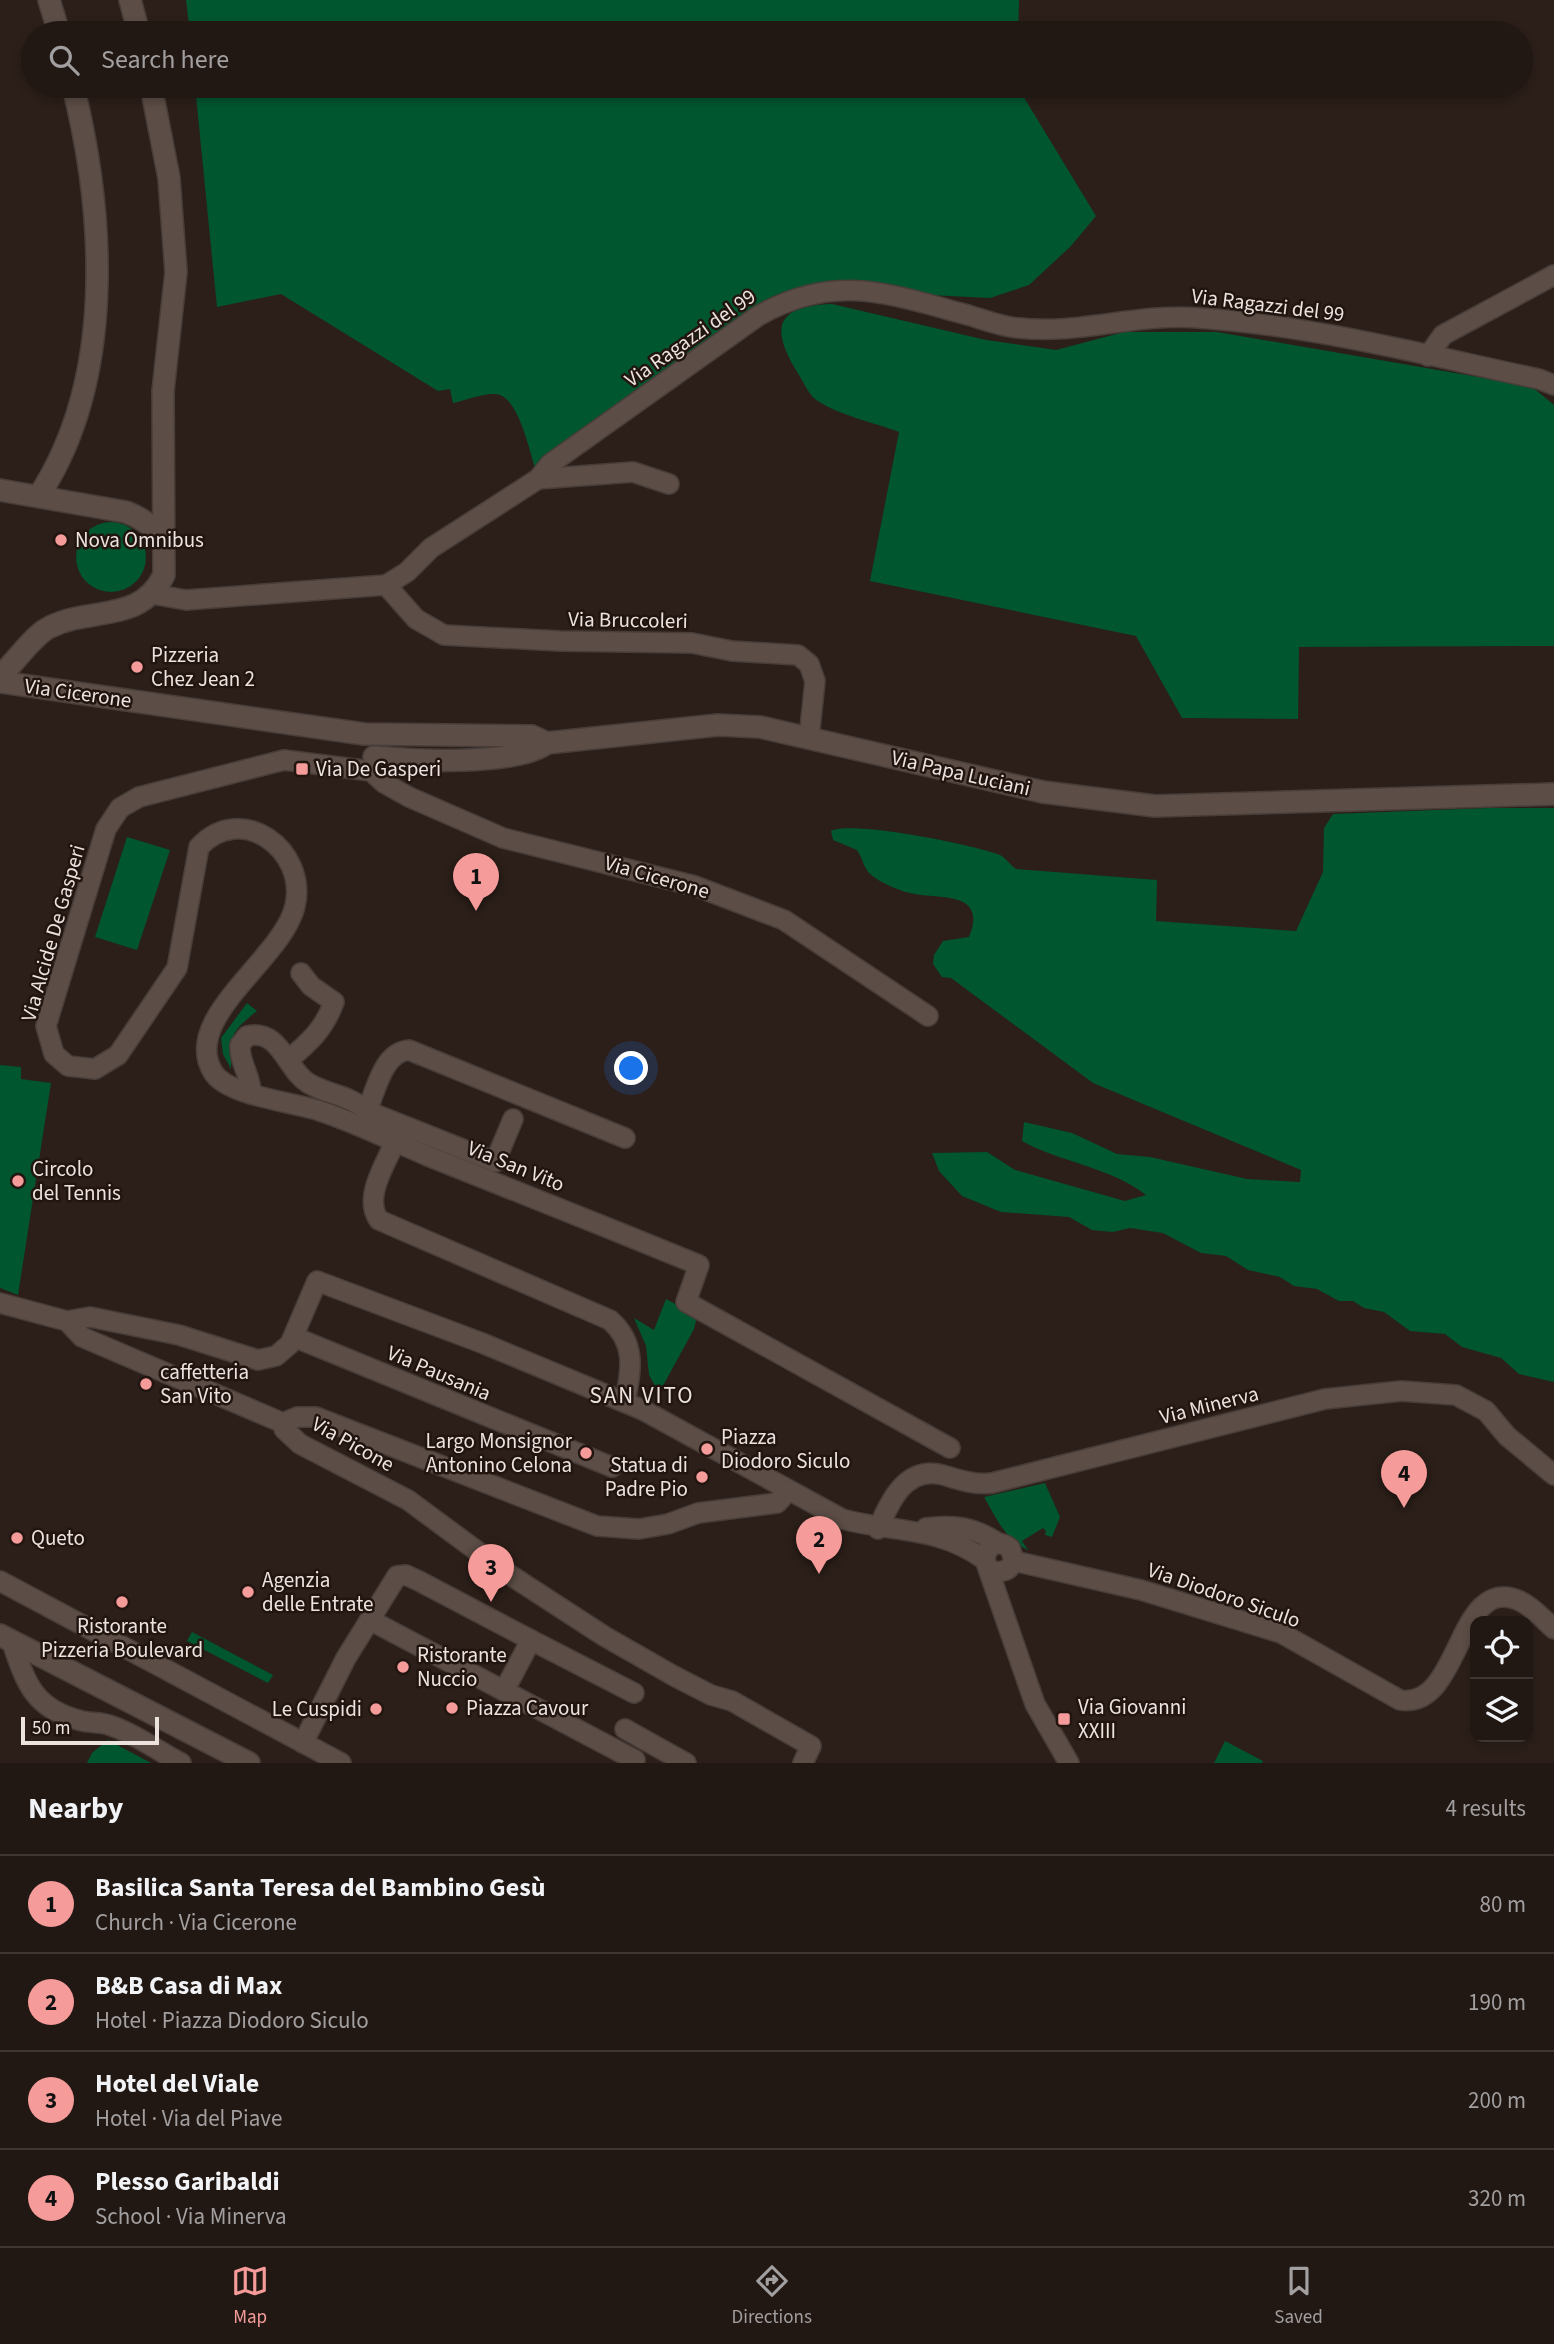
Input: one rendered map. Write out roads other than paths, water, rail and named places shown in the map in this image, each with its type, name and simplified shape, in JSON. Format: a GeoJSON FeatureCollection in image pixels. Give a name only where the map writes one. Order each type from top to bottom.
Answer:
{"type":"FeatureCollection","features":[{"type":"Feature","properties":{"kind":"street"},"geometry":{"type":"LineString","coordinates":[[49,0],[55,21]]}},
{"type":"Feature","properties":{"kind":"street"},"geometry":{"type":"LineString","coordinates":[[130,0],[136,21]]}},
{"type":"Feature","properties":{"kind":"street"},"geometry":{"type":"LineString","coordinates":[[40,494],[51,476],[82,391],[96,322],[96,230],[90,172],[75,98]]}},
{"type":"Feature","properties":{"kind":"street"},"geometry":{"type":"LineString","coordinates":[[0,677],[51,626],[131,608],[152,594],[164,575],[163,391],[176,272],[169,178],[153,98]]}},
{"type":"Feature","properties":{"kind":"street"},"geometry":{"type":"LineString","coordinates":[[1428,356],[1443,335],[1554,275]]}},
{"type":"Feature","properties":{"kind":"street","name":"Via Ragazzi del 99"},"geometry":{"type":"LineString","coordinates":[[386,585],[407,572],[432,548],[538,480],[550,464],[758,316],[782,302],[812,292],[847,289],[881,293],[1016,328],[1052,331],[1153,316],[1280,326],[1554,385]]}},
{"type":"Feature","properties":{"kind":"street"},"geometry":{"type":"LineString","coordinates":[[538,480],[633,472],[669,484]]}},
{"type":"Feature","properties":{"kind":"street"},"geometry":{"type":"LineString","coordinates":[[0,489],[40,494],[142,518],[154,529],[163,543],[166,559]]}},
{"type":"Feature","properties":{"kind":"street"},"geometry":{"type":"LineString","coordinates":[[152,594],[186,600],[386,585]]}},
{"type":"Feature","properties":{"kind":"street","name":"Via Bruccoleri"},"geometry":{"type":"LineString","coordinates":[[386,585],[416,619],[444,635],[560,641],[692,643],[732,651],[798,655],[809,664],[815,681],[809,738]]}},
{"type":"Feature","properties":{"kind":"street","name":"Via Cicerone"},"geometry":{"type":"LineString","coordinates":[[0,682],[364,734],[532,736],[547,743]]}},
{"type":"Feature","properties":{"kind":"street","name":"Via Papa Luciani"},"geometry":{"type":"LineString","coordinates":[[372,764],[461,760],[536,752],[547,743],[718,725],[760,727],[1043,792],[1155,806],[1554,794]]}},
{"type":"Feature","properties":{"kind":"street"},"geometry":{"type":"LineString","coordinates":[[364,734],[372,764]]}},
{"type":"Feature","properties":{"kind":"street","name":"Via Alcide De Gasperi"},"geometry":{"type":"LineString","coordinates":[[372,764],[284,760],[139,797],[120,808],[106,829],[46,1026],[49,1046],[60,1061],[86,1070],[104,1066],[118,1055],[177,968],[200,847],[227,831],[249,831],[269,839],[288,856],[298,880],[294,909],[288,926],[217,1014],[208,1031],[206,1052],[215,1076],[235,1089],[321,1111],[395,1142]]}},
{"type":"Feature","properties":{"kind":"street","name":"Via Cicerone"},"geometry":{"type":"LineString","coordinates":[[372,764],[384,783],[409,797],[503,838],[695,886],[784,920],[928,1016]]}},
{"type":"Feature","properties":{"kind":"street"},"geometry":{"type":"LineString","coordinates":[[288,1060],[314,1039],[327,1022],[334,1002],[311,986],[301,972]]}},
{"type":"Feature","properties":{"kind":"street"},"geometry":{"type":"LineString","coordinates":[[251,1093],[251,1083],[240,1061],[242,1040],[247,1036],[262,1035],[275,1042],[307,1083],[357,1101],[368,1111],[495,1162],[513,1119]]}},
{"type":"Feature","properties":{"kind":"street"},"geometry":{"type":"LineString","coordinates":[[368,1111],[388,1061],[398,1052],[409,1050],[625,1138]]}},
{"type":"Feature","properties":{"kind":"street"},"geometry":{"type":"LineString","coordinates":[[395,1142],[373,1195],[373,1208],[379,1220],[610,1320],[625,1335],[632,1356],[634,1406]]}},
{"type":"Feature","properties":{"kind":"street","name":"Via San Vito"},"geometry":{"type":"LineString","coordinates":[[395,1142],[699,1265],[686,1302],[950,1448]]}},
{"type":"Feature","properties":{"kind":"street"},"geometry":{"type":"LineString","coordinates":[[0,1303],[67,1321],[90,1317],[166,1332],[258,1360],[284,1351],[294,1337],[317,1282],[634,1406],[842,1519],[878,1528],[914,1530],[948,1538],[999,1573],[1013,1564]]}},
{"type":"Feature","properties":{"kind":"street","name":"Via Picone"},"geometry":{"type":"LineString","coordinates":[[67,1321],[82,1337],[283,1423],[284,1429],[300,1444],[408,1500],[504,1571],[604,1636],[711,1695],[732,1701],[811,1746],[803,1763]]}},
{"type":"Feature","properties":{"kind":"street","name":"Via Pausania"},"geometry":{"type":"LineString","coordinates":[[294,1337],[612,1467]]}},
{"type":"Feature","properties":{"kind":"street","name":"Via Minerva"},"geometry":{"type":"LineString","coordinates":[[878,1528],[895,1493],[907,1481],[922,1475],[941,1475],[973,1483],[992,1483],[1325,1399],[1363,1393],[1435,1392],[1474,1402],[1528,1457],[1554,1475]]}},
{"type":"Feature","properties":{"kind":"street"},"geometry":{"type":"LineString","coordinates":[[283,1423],[297,1417],[316,1417],[597,1526],[639,1529],[668,1524],[698,1513],[777,1503],[788,1491]]}},
{"type":"Feature","properties":{"kind":"street"},"geometry":{"type":"LineString","coordinates":[[914,1530],[953,1525],[977,1531],[1010,1548],[1013,1564],[1005,1611]]}},
{"type":"Feature","properties":{"kind":"street"},"geometry":{"type":"LineString","coordinates":[[998,1543],[989,1547],[987,1564],[1035,1704],[1069,1763]]}},
{"type":"Feature","properties":{"kind":"street","name":"Via Diodoro Siculo"},"geometry":{"type":"LineString","coordinates":[[1013,1564],[1140,1590],[1282,1633],[1408,1702],[1423,1699],[1435,1689],[1475,1614],[1488,1603],[1505,1598],[1524,1602],[1554,1629]]}},
{"type":"Feature","properties":{"kind":"street"},"geometry":{"type":"LineString","coordinates":[[303,1743],[346,1658],[397,1576],[406,1575],[634,1693]]}},
{"type":"Feature","properties":{"kind":"street"},"geometry":{"type":"LineString","coordinates":[[0,1581],[341,1763]]}},
{"type":"Feature","properties":{"kind":"street"},"geometry":{"type":"LineString","coordinates":[[370,1620],[634,1762]]}},
{"type":"Feature","properties":{"kind":"street"},"geometry":{"type":"LineString","coordinates":[[6,1638],[34,1696],[65,1715],[108,1724],[181,1763]]}},
{"type":"Feature","properties":{"kind":"street"},"geometry":{"type":"LineString","coordinates":[[6,1638],[249,1763]]}},
{"type":"Feature","properties":{"kind":"street"},"geometry":{"type":"LineString","coordinates":[[504,1691],[531,1640]]}},
{"type":"Feature","properties":{"kind":"street"},"geometry":{"type":"LineString","coordinates":[[625,1729],[686,1763]]}},
{"type":"Feature","properties":{"kind":"place","name":"Nova Omnibus"},"geometry":{"type":"Point","coordinates":[61,540]}},
{"type":"Feature","properties":{"kind":"place","name":"Pizzeria Chez Jean 2"},"geometry":{"type":"Point","coordinates":[137,667]}},
{"type":"Feature","properties":{"kind":"place","name":"Via De Gasperi"},"geometry":{"type":"Point","coordinates":[302,769]}},
{"type":"Feature","properties":{"kind":"place","name":"Basilica Santa Teresa del Bambino Gesù"},"geometry":{"type":"Point","coordinates":[476,911]}},
{"type":"Feature","properties":{"kind":"place","name":"Circolo del Tennis"},"geometry":{"type":"Point","coordinates":[18,1181]}},
{"type":"Feature","properties":{"kind":"place","name":"caffetteria San Vito"},"geometry":{"type":"Point","coordinates":[146,1384]}},
{"type":"Feature","properties":{"kind":"place","name":"Piazza Diodoro Siculo"},"geometry":{"type":"Point","coordinates":[707,1449]}},
{"type":"Feature","properties":{"kind":"place","name":"Largo Monsignor Antonino Celona"},"geometry":{"type":"Point","coordinates":[586,1453]}},
{"type":"Feature","properties":{"kind":"place","name":"Statua di Padre Pio"},"geometry":{"type":"Point","coordinates":[702,1477]}},
{"type":"Feature","properties":{"kind":"place","name":"Plesso Garibaldi"},"geometry":{"type":"Point","coordinates":[1404,1508]}},
{"type":"Feature","properties":{"kind":"place","name":"Queto"},"geometry":{"type":"Point","coordinates":[17,1538]}},
{"type":"Feature","properties":{"kind":"place","name":"B&B Casa di Max"},"geometry":{"type":"Point","coordinates":[819,1574]}},
{"type":"Feature","properties":{"kind":"place","name":"Agenzia delle Entrate"},"geometry":{"type":"Point","coordinates":[248,1592]}},
{"type":"Feature","properties":{"kind":"place","name":"Ristorante Pizzeria Boulevard"},"geometry":{"type":"Point","coordinates":[122,1602]}},
{"type":"Feature","properties":{"kind":"place","name":"Hotel del Viale"},"geometry":{"type":"Point","coordinates":[491,1602]}},
{"type":"Feature","properties":{"kind":"place","name":"Ristorante Nuccio"},"geometry":{"type":"Point","coordinates":[403,1667]}},
{"type":"Feature","properties":{"kind":"place","name":"Piazza Cavour"},"geometry":{"type":"Point","coordinates":[452,1708]}},
{"type":"Feature","properties":{"kind":"place","name":"Le Cuspidi"},"geometry":{"type":"Point","coordinates":[376,1709]}},
{"type":"Feature","properties":{"kind":"place","name":"Via Giovanni XXIII"},"geometry":{"type":"Point","coordinates":[1064,1719]}},
{"type":"Feature","properties":{"kind":"district","name":"SAN VITO"},"geometry":{"type":"Point","coordinates":[642,1395]}}]}
